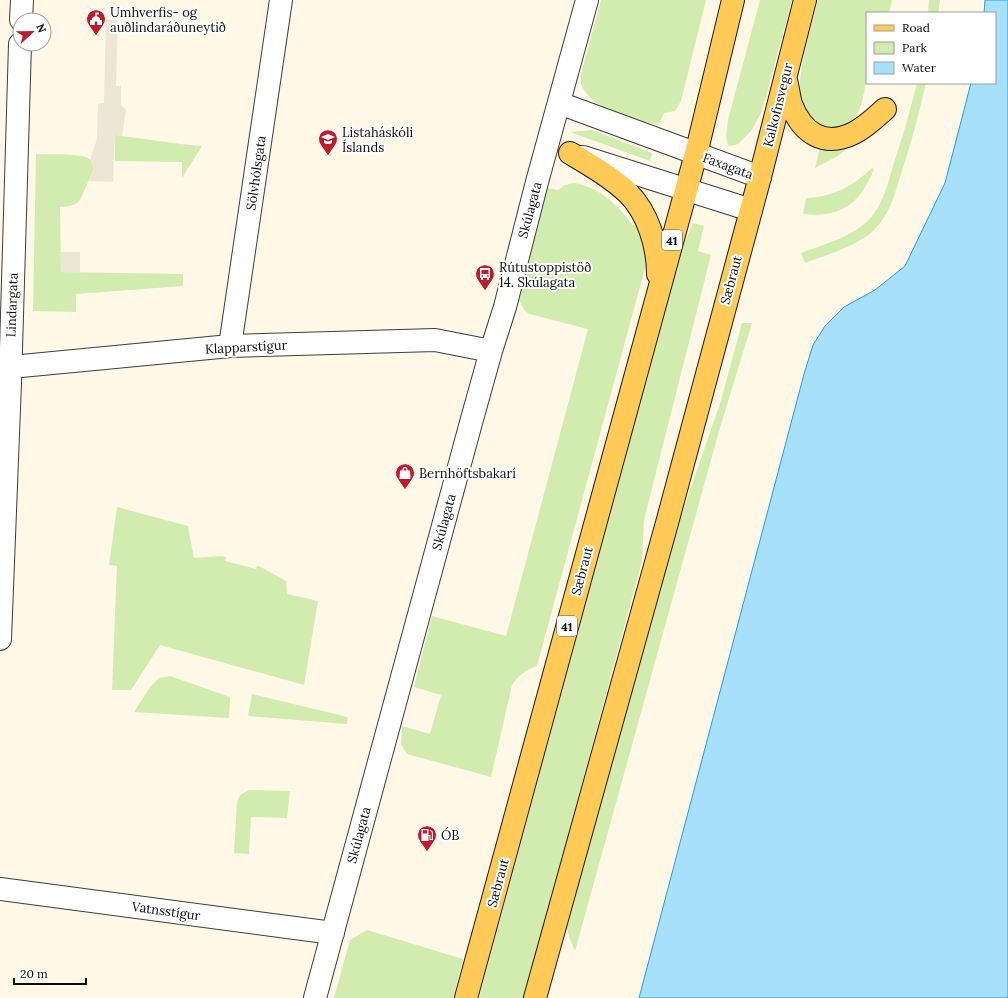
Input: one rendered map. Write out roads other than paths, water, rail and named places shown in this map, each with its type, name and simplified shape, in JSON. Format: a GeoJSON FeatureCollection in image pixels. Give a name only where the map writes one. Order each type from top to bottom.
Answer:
{"type":"FeatureCollection","features":[{"type":"Feature","properties":{"kind":"main road"},"geometry":{"type":"LineString","coordinates":[[686,189],[696,154],[733,0]]}},
{"type":"Feature","properties":{"kind":"main road","name":"Kalkofnsvegur"},"geometry":{"type":"LineString","coordinates":[[751,210],[786,78],[804,0]]}},
{"type":"Feature","properties":{"kind":"main road"},"geometry":{"type":"LineString","coordinates":[[786,78],[791,104],[800,123],[809,132],[824,138],[838,139],[853,133],[868,124],[885,109]]}},
{"type":"Feature","properties":{"kind":"main road"},"geometry":{"type":"LineString","coordinates":[[570,153],[600,171],[628,193],[640,208],[655,242],[658,265],[658,291]]}},
{"type":"Feature","properties":{"kind":"main road","name":"Sæbraut"},"geometry":{"type":"LineString","coordinates":[[466,998],[686,189]]}},
{"type":"Feature","properties":{"kind":"main road","name":"Sæbraut"},"geometry":{"type":"LineString","coordinates":[[535,998],[667,523],[751,210]]}},
{"type":"Feature","properties":{"kind":"street"},"geometry":{"type":"LineString","coordinates":[[21,12],[22,0]]}},
{"type":"Feature","properties":{"kind":"street","name":"Sölvhólsgata"},"geometry":{"type":"LineString","coordinates":[[230,346],[281,0]]}},
{"type":"Feature","properties":{"kind":"street","name":"Skúlagata"},"geometry":{"type":"LineString","coordinates":[[315,998],[491,351],[505,307],[587,0]]}},
{"type":"Feature","properties":{"kind":"street","name":"Lindargata"},"geometry":{"type":"LineString","coordinates":[[0,638],[8,152],[19,52]]}},
{"type":"Feature","properties":{"kind":"street","name":"Faxagata"},"geometry":{"type":"LineString","coordinates":[[559,103],[760,178]]}},
{"type":"Feature","properties":{"kind":"street"},"geometry":{"type":"LineString","coordinates":[[547,146],[751,210]]}},
{"type":"Feature","properties":{"kind":"street","name":"Klapparstígur"},"geometry":{"type":"LineString","coordinates":[[5,367],[230,346],[435,340],[491,351]]}},
{"type":"Feature","properties":{"kind":"street","name":"Vatnsstígur"},"geometry":{"type":"LineString","coordinates":[[0,888],[333,933]]}},
{"type":"Feature","properties":{"kind":"water"},"geometry":{"type":"Polygon","coordinates":[[[985,0],[1008,0],[1008,998],[639,998],[804,374],[813,345],[825,326],[844,307],[875,290],[905,266],[945,183],[971,84],[996,84],[996,12],[984,12],[985,0]]]}},
{"type":"Feature","properties":{"kind":"place","name":"Umhverfis- og auðlindaráðuneytið"},"geometry":{"type":"Point","coordinates":[96,36]}},
{"type":"Feature","properties":{"kind":"place","name":"Listaháskóli Íslands"},"geometry":{"type":"Point","coordinates":[328,156]}},
{"type":"Feature","properties":{"kind":"place","name":"Rútustoppistöð 14. Skúlagata"},"geometry":{"type":"Point","coordinates":[485,291]}},
{"type":"Feature","properties":{"kind":"place","name":"Bernhöftsbakarí"},"geometry":{"type":"Point","coordinates":[405,490]}},
{"type":"Feature","properties":{"kind":"place","name":"ÓB"},"geometry":{"type":"Point","coordinates":[427,852]}}]}
